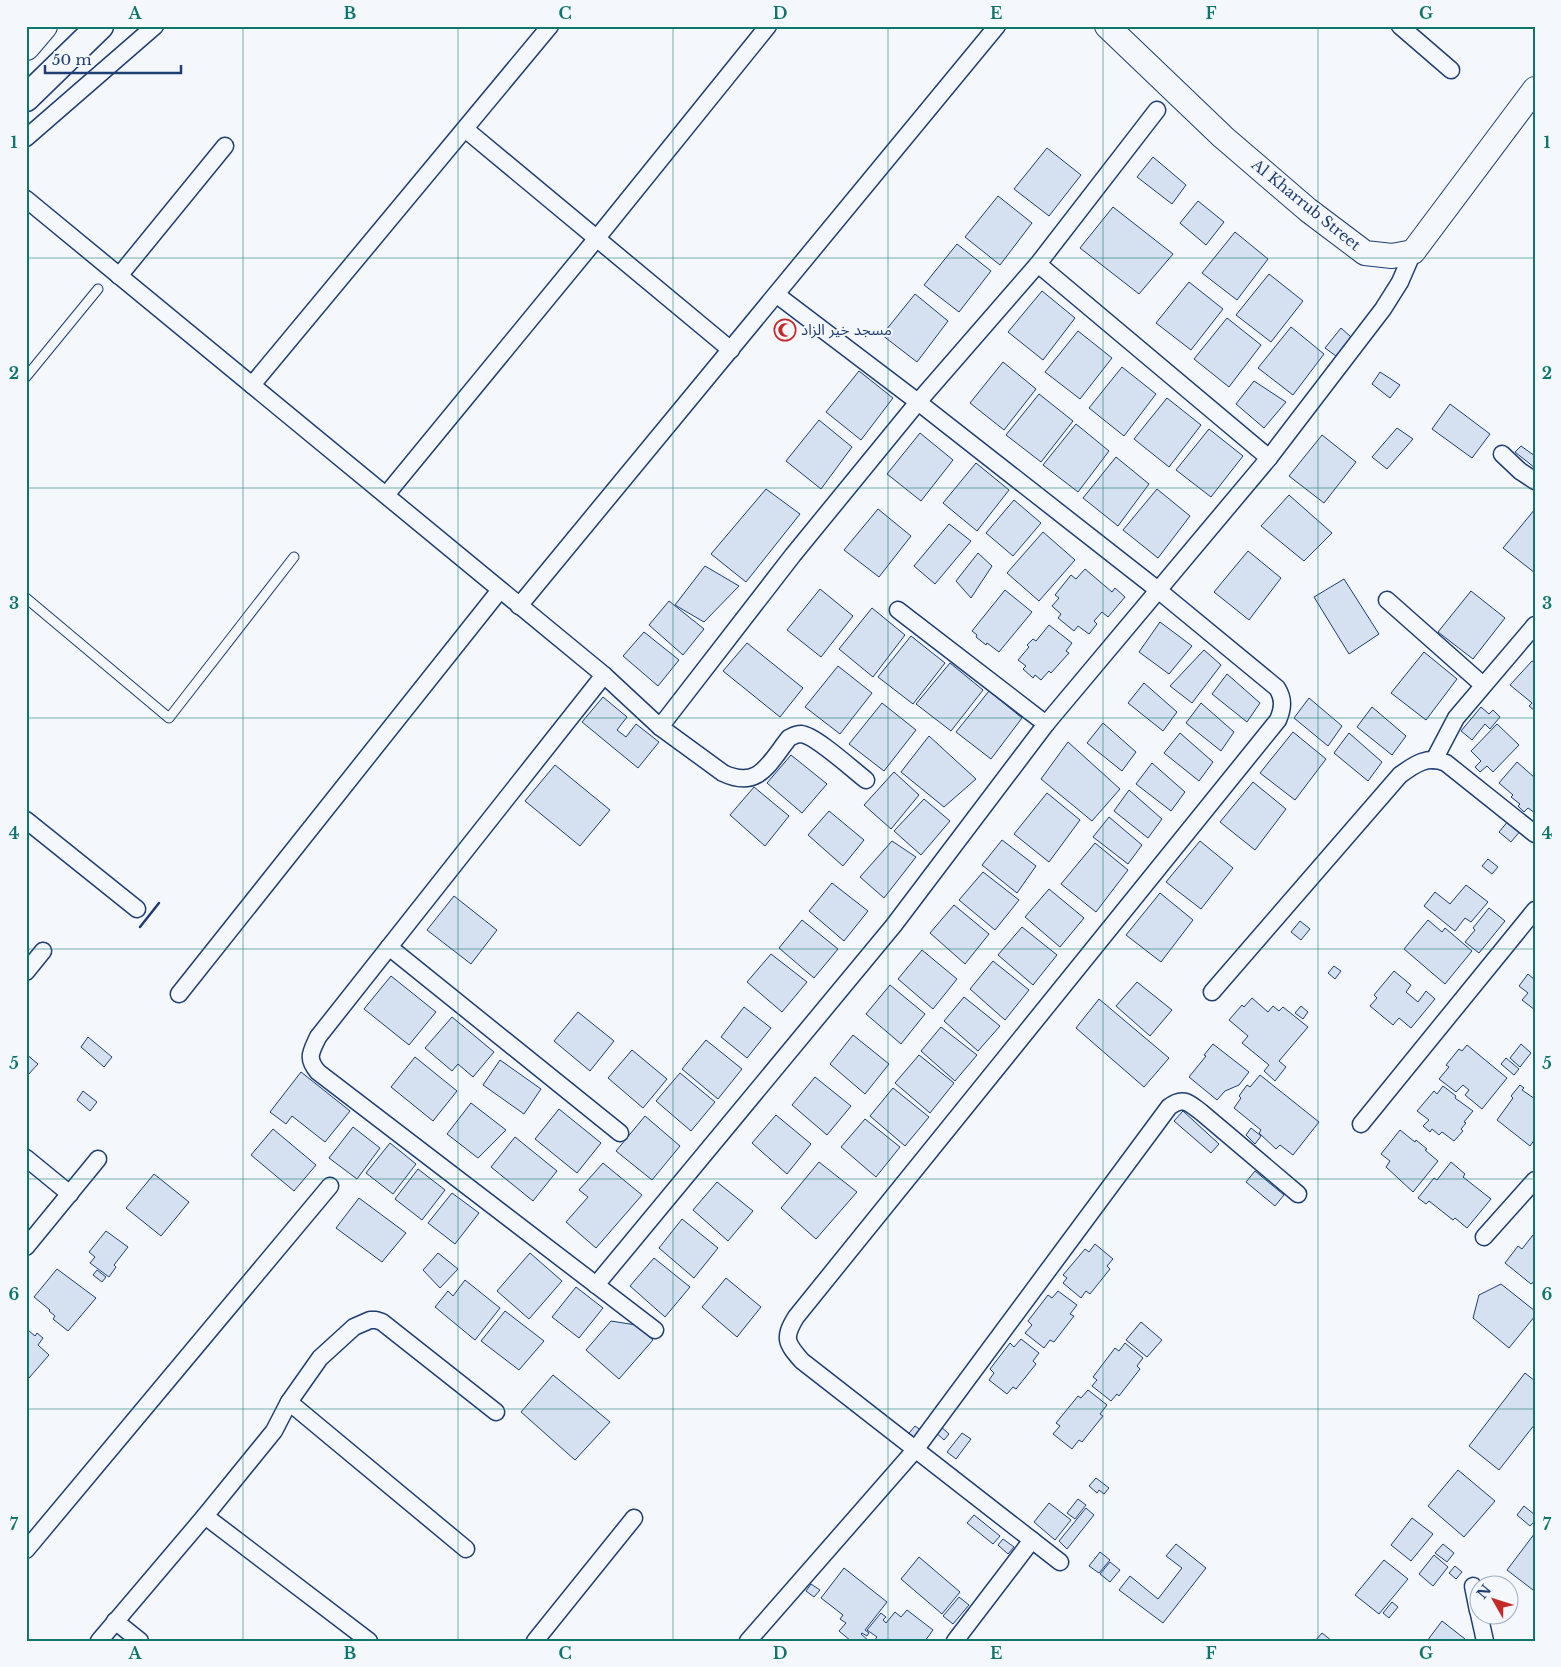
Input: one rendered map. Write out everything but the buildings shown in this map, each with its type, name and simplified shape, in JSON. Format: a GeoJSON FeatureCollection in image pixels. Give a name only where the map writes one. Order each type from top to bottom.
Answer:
{"type":"FeatureCollection","features":[{"type":"Feature","properties":{"kind":"highway"},"geometry":{"type":"LineString","coordinates":[[26,46],[43,26]]}},
{"type":"Feature","properties":{"kind":"main road"},"geometry":{"type":"LineString","coordinates":[[26,98],[100,26]]}},
{"type":"Feature","properties":{"kind":"main road","name":"Al Kharrub Street"},"geometry":{"type":"LineString","coordinates":[[1106,26],[1224,137],[1308,210],[1364,253],[1392,256],[1413,252]]}},
{"type":"Feature","properties":{"kind":"main road"},"geometry":{"type":"LineString","coordinates":[[1413,252],[1535,89]]}},
{"type":"Feature","properties":{"kind":"street"},"geometry":{"type":"LineString","coordinates":[[26,138],[155,26]]}},
{"type":"Feature","properties":{"kind":"street"},"geometry":{"type":"LineString","coordinates":[[252,385],[550,26]]}},
{"type":"Feature","properties":{"kind":"street"},"geometry":{"type":"LineString","coordinates":[[386,495],[768,26]]}},
{"type":"Feature","properties":{"kind":"street"},"geometry":{"type":"LineString","coordinates":[[519,606],[998,26]]}},
{"type":"Feature","properties":{"kind":"street"},"geometry":{"type":"LineString","coordinates":[[1400,26],[1451,70]]}},
{"type":"Feature","properties":{"kind":"street"},"geometry":{"type":"LineString","coordinates":[[660,727],[793,555],[918,402],[1038,264],[1158,110]]}},
{"type":"Feature","properties":{"kind":"street"},"geometry":{"type":"LineString","coordinates":[[465,129],[731,350]]}},
{"type":"Feature","properties":{"kind":"street"},"geometry":{"type":"LineString","coordinates":[[119,276],[225,146]]}},
{"type":"Feature","properties":{"kind":"street"},"geometry":{"type":"LineString","coordinates":[[26,199],[604,675],[660,727],[723,773],[743,780],[752,778],[760,774],[789,738],[796,734],[802,734],[815,739],[866,780]]}},
{"type":"Feature","properties":{"kind":"street"},"geometry":{"type":"LineString","coordinates":[[596,1285],[894,925],[1046,724],[1269,458],[1384,309],[1400,282],[1413,252]]}},
{"type":"Feature","properties":{"kind":"street"},"geometry":{"type":"LineString","coordinates":[[1038,264],[1269,458]]}},
{"type":"Feature","properties":{"kind":"street"},"geometry":{"type":"LineString","coordinates":[[777,295],[918,402],[1158,590],[1277,688],[1282,696],[1282,710],[1278,720],[796,1317],[788,1330],[787,1340],[792,1350],[802,1361],[1060,1562]]}},
{"type":"Feature","properties":{"kind":"street"},"geometry":{"type":"LineString","coordinates":[[1502,454],[1520,471],[1535,481]]}},
{"type":"Feature","properties":{"kind":"street"},"geometry":{"type":"LineString","coordinates":[[179,994],[500,590]]}},
{"type":"Feature","properties":{"kind":"street"},"geometry":{"type":"LineString","coordinates":[[1387,600],[1483,685]]}},
{"type":"Feature","properties":{"kind":"street"},"geometry":{"type":"LineString","coordinates":[[898,610],[1046,724]]}},
{"type":"Feature","properties":{"kind":"street"},"geometry":{"type":"LineString","coordinates":[[1434,760],[1456,718],[1535,626]]}},
{"type":"Feature","properties":{"kind":"street"},"geometry":{"type":"LineString","coordinates":[[604,675],[318,1037],[310,1054],[312,1065],[318,1072],[655,1330]]}},
{"type":"Feature","properties":{"kind":"street"},"geometry":{"type":"LineString","coordinates":[[1212,992],[1400,775],[1414,764],[1434,760],[1446,763],[1535,834]]}},
{"type":"Feature","properties":{"kind":"street"},"geometry":{"type":"LineString","coordinates":[[26,820],[137,909]]}},
{"type":"Feature","properties":{"kind":"street"},"geometry":{"type":"LineString","coordinates":[[1361,1124],[1535,910]]}},
{"type":"Feature","properties":{"kind":"street"},"geometry":{"type":"LineString","coordinates":[[389,947],[620,1133]]}},
{"type":"Feature","properties":{"kind":"street"},"geometry":{"type":"LineString","coordinates":[[26,972],[43,951]]}},
{"type":"Feature","properties":{"kind":"street"},"geometry":{"type":"LineString","coordinates":[[748,1641],[915,1450],[1169,1107],[1176,1101],[1183,1100],[1201,1112],[1298,1194]]}},
{"type":"Feature","properties":{"kind":"street"},"geometry":{"type":"LineString","coordinates":[[26,1158],[70,1194]]}},
{"type":"Feature","properties":{"kind":"street"},"geometry":{"type":"LineString","coordinates":[[26,1247],[98,1159]]}},
{"type":"Feature","properties":{"kind":"street"},"geometry":{"type":"LineString","coordinates":[[1484,1237],[1535,1180]]}},
{"type":"Feature","properties":{"kind":"street"},"geometry":{"type":"LineString","coordinates":[[26,1550],[330,1186]]}},
{"type":"Feature","properties":{"kind":"street"},"geometry":{"type":"LineString","coordinates":[[99,1641],[205,1516],[274,1430],[289,1402],[320,1358],[354,1327],[363,1322],[376,1320],[382,1322],[496,1412]]}},
{"type":"Feature","properties":{"kind":"street"},"geometry":{"type":"LineString","coordinates":[[289,1402],[466,1549]]}},
{"type":"Feature","properties":{"kind":"street"},"geometry":{"type":"LineString","coordinates":[[205,1516],[369,1641]]}},
{"type":"Feature","properties":{"kind":"street"},"geometry":{"type":"LineString","coordinates":[[535,1641],[634,1518]]}},
{"type":"Feature","properties":{"kind":"street"},"geometry":{"type":"LineString","coordinates":[[955,1641],[1032,1540]]}},
{"type":"Feature","properties":{"kind":"street"},"geometry":{"type":"LineString","coordinates":[[115,1621],[140,1641]]}},
{"type":"Feature","properties":{"kind":"street"},"geometry":{"type":"LineString","coordinates":[[1481,1624],[1485,1641]]}},
{"type":"Feature","properties":{"kind":"lane"},"geometry":{"type":"LineString","coordinates":[[26,378],[98,289]]}},
{"type":"Feature","properties":{"kind":"lane"},"geometry":{"type":"LineString","coordinates":[[26,598],[169,718],[294,557]]}},
{"type":"Feature","properties":{"kind":"wall"},"geometry":{"type":"LineString","coordinates":[[140,927],[159,903]]}},
{"type":"Feature","properties":{"kind":"place","name":"مسجد خير الزاد"},"geometry":{"type":"Point","coordinates":[785,330]}}]}
